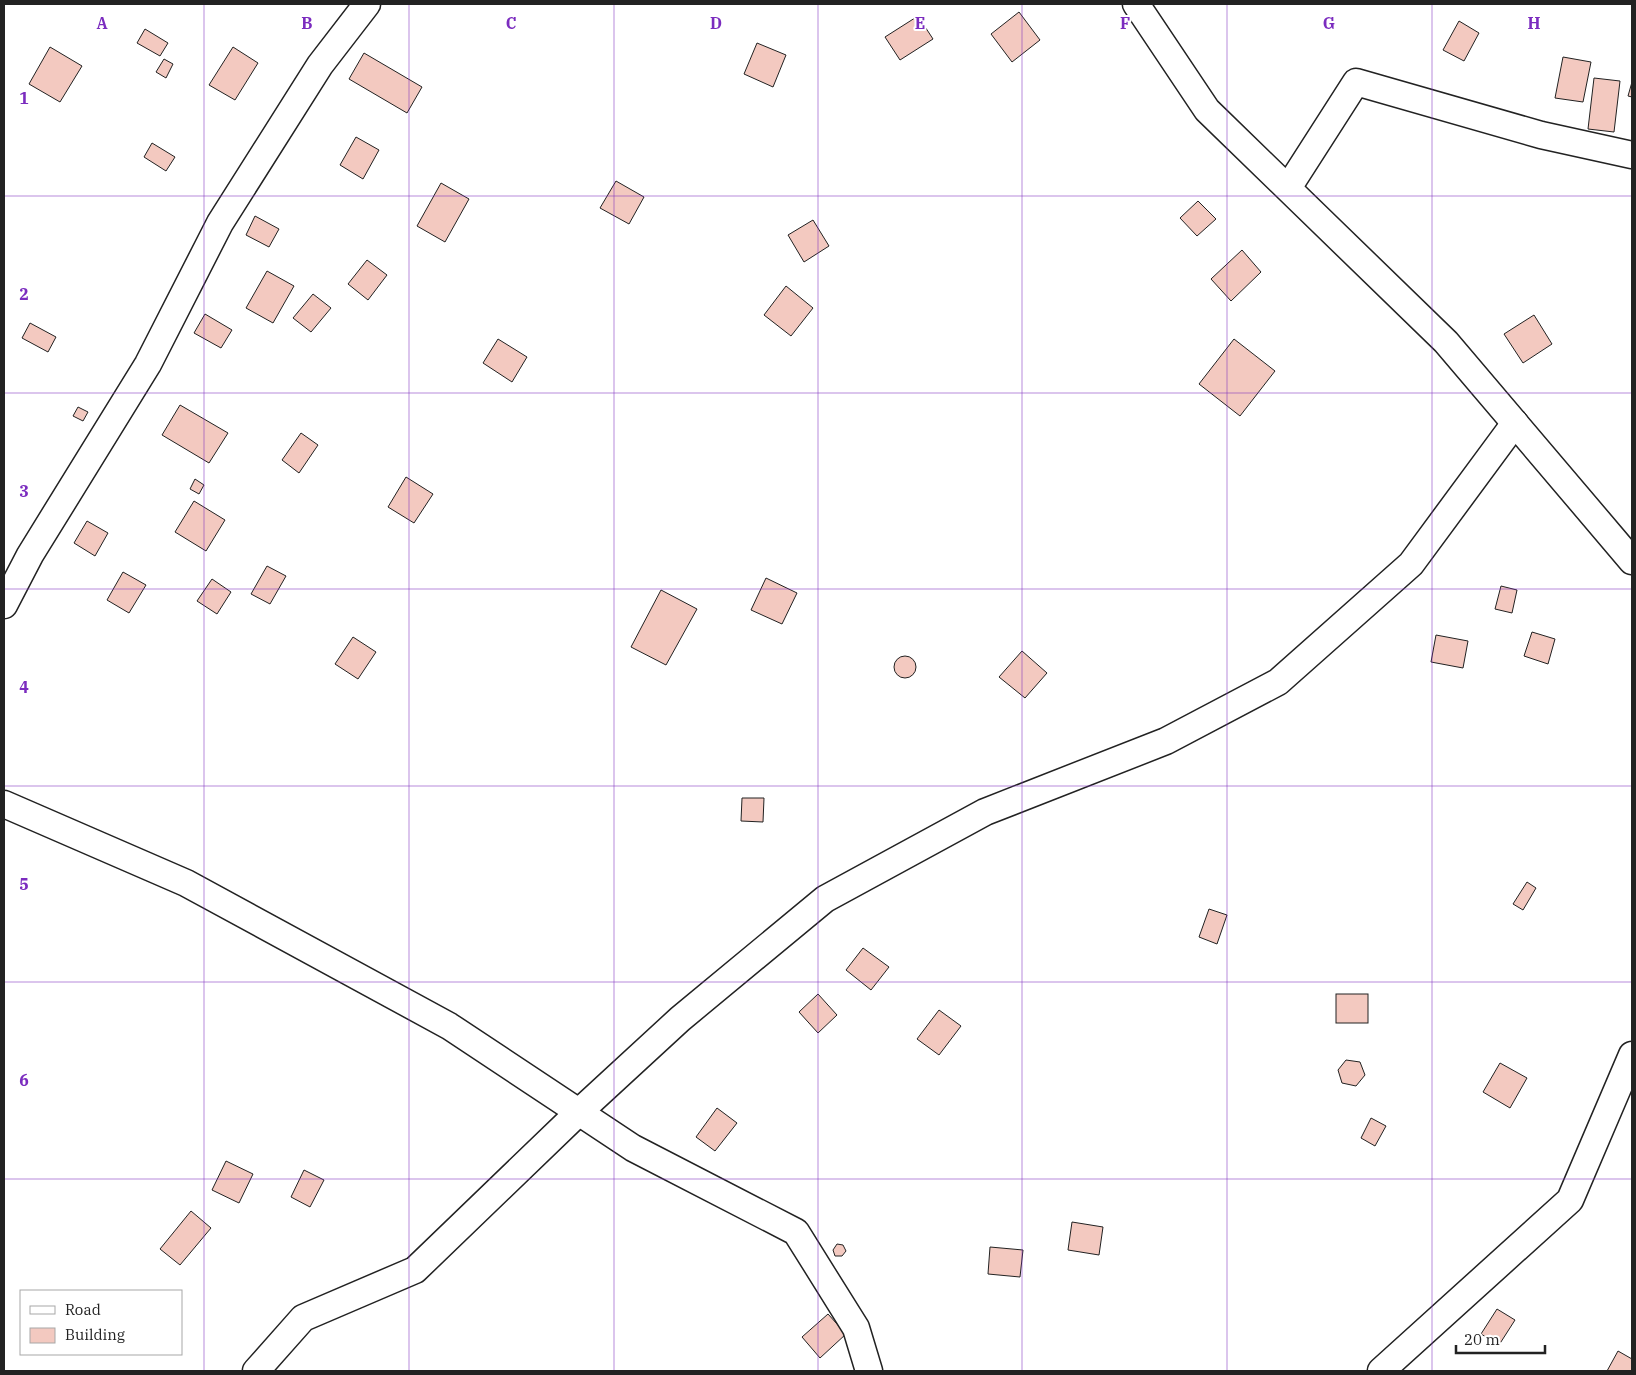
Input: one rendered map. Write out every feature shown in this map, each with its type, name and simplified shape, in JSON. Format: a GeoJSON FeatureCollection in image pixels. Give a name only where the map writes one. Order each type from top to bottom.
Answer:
{"type":"FeatureCollection","features":[{"type":"Feature","properties":{"kind":"street"},"geometry":{"type":"LineString","coordinates":[[4,604],[30,555],[148,364],[220,223],[320,65],[366,4]]}},
{"type":"Feature","properties":{"kind":"street"},"geometry":{"type":"LineString","coordinates":[[1136,4],[1207,110],[1446,342],[1632,561]]}},
{"type":"Feature","properties":{"kind":"street"},"geometry":{"type":"LineString","coordinates":[[1288,188],[1356,82],[1541,135],[1632,155]]}},
{"type":"Feature","properties":{"kind":"street"},"geometry":{"type":"LineString","coordinates":[[256,1371],[303,1318],[415,1270],[579,1112],[680,1019],[825,899],[985,812],[1166,741],[1278,682],[1411,564],[1515,423]]}},
{"type":"Feature","properties":{"kind":"street"},"geometry":{"type":"LineString","coordinates":[[4,804],[186,883],[449,1026],[633,1148],[796,1232],[856,1328],[869,1371]]}},
{"type":"Feature","properties":{"kind":"street"},"geometry":{"type":"LineString","coordinates":[[1381,1371],[1570,1200],[1632,1055]]}},
{"type":"Feature","properties":{"kind":"building"},"geometry":{"type":"Polygon","coordinates":[[[1019,12],[1040,40],[1012,62],[991,34],[1019,12]]]}},
{"type":"Feature","properties":{"kind":"building"},"geometry":{"type":"Polygon","coordinates":[[[918,16],[933,39],[900,60],[885,37],[918,16]]]}},
{"type":"Feature","properties":{"kind":"building"},"geometry":{"type":"Polygon","coordinates":[[[1459,21],[1479,33],[1464,61],[1443,50],[1459,21]]]}},
{"type":"Feature","properties":{"kind":"building"},"geometry":{"type":"Polygon","coordinates":[[[145,29],[168,43],[160,56],[137,43],[145,29]]]}},
{"type":"Feature","properties":{"kind":"building"},"geometry":{"type":"Polygon","coordinates":[[[757,43],[786,55],[773,87],[744,74],[757,43]]]}},
{"type":"Feature","properties":{"kind":"building"},"geometry":{"type":"Polygon","coordinates":[[[50,47],[82,66],[60,102],[29,84],[50,47]]]}},
{"type":"Feature","properties":{"kind":"building"},"geometry":{"type":"Polygon","coordinates":[[[233,47],[258,63],[235,100],[209,85],[233,47]]]}},
{"type":"Feature","properties":{"kind":"building"},"geometry":{"type":"Polygon","coordinates":[[[364,53],[422,87],[407,113],[349,79],[364,53]]]}},
{"type":"Feature","properties":{"kind":"building"},"geometry":{"type":"Polygon","coordinates":[[[1563,57],[1591,62],[1583,102],[1555,98],[1563,57]]]}},
{"type":"Feature","properties":{"kind":"building"},"geometry":{"type":"Polygon","coordinates":[[[164,59],[173,64],[166,78],[156,72],[164,59]]]}},
{"type":"Feature","properties":{"kind":"building"},"geometry":{"type":"Polygon","coordinates":[[[1594,78],[1620,81],[1614,132],[1588,129],[1594,78]]]}},
{"type":"Feature","properties":{"kind":"building"},"geometry":{"type":"Polygon","coordinates":[[[1632,82],[1632,97],[1628,96],[1632,82]]]}},
{"type":"Feature","properties":{"kind":"building"},"geometry":{"type":"Polygon","coordinates":[[[356,137],[379,150],[363,179],[340,165],[356,137]]]}},
{"type":"Feature","properties":{"kind":"building"},"geometry":{"type":"Polygon","coordinates":[[[152,143],[175,157],[166,171],[144,157],[152,143]]]}},
{"type":"Feature","properties":{"kind":"building"},"geometry":{"type":"Polygon","coordinates":[[[616,181],[644,197],[629,224],[600,208],[616,181]]]}},
{"type":"Feature","properties":{"kind":"building"},"geometry":{"type":"Polygon","coordinates":[[[441,183],[469,199],[445,242],[417,226],[441,183]]]}},
{"type":"Feature","properties":{"kind":"building"},"geometry":{"type":"Polygon","coordinates":[[[1198,201],[1216,219],[1197,236],[1180,218],[1198,201]]]}},
{"type":"Feature","properties":{"kind":"building"},"geometry":{"type":"Polygon","coordinates":[[[255,216],[279,229],[269,247],[246,235],[255,216]]]}},
{"type":"Feature","properties":{"kind":"building"},"geometry":{"type":"Polygon","coordinates":[[[813,220],[829,246],[804,262],[788,235],[813,220]]]}},
{"type":"Feature","properties":{"kind":"building"},"geometry":{"type":"Polygon","coordinates":[[[1242,250],[1261,272],[1231,301],[1211,279],[1242,250]]]}},
{"type":"Feature","properties":{"kind":"building"},"geometry":{"type":"Polygon","coordinates":[[[367,260],[387,275],[368,300],[348,284],[367,260]]]}},
{"type":"Feature","properties":{"kind":"building"},"geometry":{"type":"Polygon","coordinates":[[[267,271],[294,286],[273,323],[246,308],[267,271]]]}},
{"type":"Feature","properties":{"kind":"building"},"geometry":{"type":"Polygon","coordinates":[[[786,286],[813,308],[791,336],[764,315],[786,286]]]}},
{"type":"Feature","properties":{"kind":"building"},"geometry":{"type":"Polygon","coordinates":[[[313,294],[331,308],[311,332],[293,318],[313,294]]]}},
{"type":"Feature","properties":{"kind":"building"},"geometry":{"type":"Polygon","coordinates":[[[205,314],[232,330],[221,348],[194,333],[205,314]]]}},
{"type":"Feature","properties":{"kind":"building"},"geometry":{"type":"Polygon","coordinates":[[[1534,315],[1552,344],[1523,363],[1504,334],[1534,315]]]}},
{"type":"Feature","properties":{"kind":"building"},"geometry":{"type":"Polygon","coordinates":[[[30,323],[56,337],[48,352],[22,338],[30,323]]]}},
{"type":"Feature","properties":{"kind":"building"},"geometry":{"type":"Polygon","coordinates":[[[498,339],[527,357],[512,382],[483,363],[498,339]]]}},
{"type":"Feature","properties":{"kind":"building"},"geometry":{"type":"Polygon","coordinates":[[[1234,339],[1275,371],[1240,416],[1199,384],[1234,339]]]}},
{"type":"Feature","properties":{"kind":"building"},"geometry":{"type":"Polygon","coordinates":[[[180,405],[228,433],[209,463],[162,435],[180,405]]]}},
{"type":"Feature","properties":{"kind":"building"},"geometry":{"type":"Polygon","coordinates":[[[78,407],[88,412],[83,421],[73,416],[78,407]]]}},
{"type":"Feature","properties":{"kind":"building"},"geometry":{"type":"Polygon","coordinates":[[[301,433],[318,445],[299,473],[282,460],[301,433]]]}},
{"type":"Feature","properties":{"kind":"building"},"geometry":{"type":"Polygon","coordinates":[[[406,477],[433,494],[414,523],[388,507],[406,477]]]}},
{"type":"Feature","properties":{"kind":"building"},"geometry":{"type":"Polygon","coordinates":[[[195,479],[204,485],[199,494],[190,489],[195,479]]]}},
{"type":"Feature","properties":{"kind":"building"},"geometry":{"type":"Polygon","coordinates":[[[194,501],[225,520],[206,551],[175,532],[194,501]]]}},
{"type":"Feature","properties":{"kind":"building"},"geometry":{"type":"Polygon","coordinates":[[[87,521],[108,533],[95,556],[74,543],[87,521]]]}},
{"type":"Feature","properties":{"kind":"building"},"geometry":{"type":"Polygon","coordinates":[[[267,566],[286,576],[270,604],[251,594],[267,566]]]}},
{"type":"Feature","properties":{"kind":"building"},"geometry":{"type":"Polygon","coordinates":[[[123,572],[146,585],[129,613],[107,600],[123,572]]]}},
{"type":"Feature","properties":{"kind":"building"},"geometry":{"type":"Polygon","coordinates":[[[766,578],[797,593],[782,624],[751,610],[766,578]]]}},
{"type":"Feature","properties":{"kind":"building"},"geometry":{"type":"Polygon","coordinates":[[[212,579],[231,592],[217,614],[197,601],[212,579]]]}},
{"type":"Feature","properties":{"kind":"building"},"geometry":{"type":"Polygon","coordinates":[[[1501,586],[1517,590],[1512,613],[1495,609],[1501,586]]]}},
{"type":"Feature","properties":{"kind":"building"},"geometry":{"type":"Polygon","coordinates":[[[661,590],[697,609],[666,665],[631,647],[661,590]]]}},
{"type":"Feature","properties":{"kind":"building"},"geometry":{"type":"Polygon","coordinates":[[[1532,632],[1555,639],[1548,664],[1524,656],[1532,632]]]}},
{"type":"Feature","properties":{"kind":"building"},"geometry":{"type":"Polygon","coordinates":[[[1436,635],[1468,641],[1463,668],[1431,662],[1436,635]]]}},
{"type":"Feature","properties":{"kind":"building"},"geometry":{"type":"Polygon","coordinates":[[[353,637],[376,652],[358,679],[335,664],[353,637]]]}},
{"type":"Feature","properties":{"kind":"building"},"geometry":{"type":"Polygon","coordinates":[[[1022,651],[1047,673],[1025,698],[999,677],[1022,651]]]}},
{"type":"Feature","properties":{"kind":"building"},"geometry":{"type":"Polygon","coordinates":[[[905,656],[913,659],[916,667],[913,675],[905,678],[897,675],[894,667],[897,659],[905,656]]]}},
{"type":"Feature","properties":{"kind":"building"},"geometry":{"type":"Polygon","coordinates":[[[742,798],[764,798],[763,822],[741,821],[742,798]]]}},
{"type":"Feature","properties":{"kind":"building"},"geometry":{"type":"Polygon","coordinates":[[[1527,882],[1536,888],[1523,910],[1513,904],[1527,882]]]}},
{"type":"Feature","properties":{"kind":"building"},"geometry":{"type":"Polygon","coordinates":[[[1209,909],[1227,915],[1217,944],[1199,937],[1209,909]]]}},
{"type":"Feature","properties":{"kind":"building"},"geometry":{"type":"Polygon","coordinates":[[[863,948],[889,967],[871,990],[846,970],[863,948]]]}},
{"type":"Feature","properties":{"kind":"building"},"geometry":{"type":"Polygon","coordinates":[[[818,994],[837,1015],[818,1033],[799,1012],[818,994]]]}},
{"type":"Feature","properties":{"kind":"building"},"geometry":{"type":"Polygon","coordinates":[[[1336,994],[1368,994],[1368,1023],[1336,1023],[1336,994]]]}},
{"type":"Feature","properties":{"kind":"building"},"geometry":{"type":"Polygon","coordinates":[[[939,1010],[961,1026],[939,1055],[917,1039],[939,1010]]]}},
{"type":"Feature","properties":{"kind":"building"},"geometry":{"type":"Polygon","coordinates":[[[1346,1060],[1360,1062],[1365,1075],[1356,1086],[1342,1083],[1338,1070],[1346,1060]]]}},
{"type":"Feature","properties":{"kind":"building"},"geometry":{"type":"Polygon","coordinates":[[[1500,1063],[1527,1078],[1510,1108],[1483,1092],[1500,1063]]]}},
{"type":"Feature","properties":{"kind":"building"},"geometry":{"type":"Polygon","coordinates":[[[717,1108],[737,1123],[715,1151],[696,1137],[717,1108]]]}},
{"type":"Feature","properties":{"kind":"building"},"geometry":{"type":"Polygon","coordinates":[[[1371,1118],[1386,1126],[1375,1146],[1361,1138],[1371,1118]]]}},
{"type":"Feature","properties":{"kind":"building"},"geometry":{"type":"Polygon","coordinates":[[[226,1161],[253,1174],[239,1203],[212,1190],[226,1161]]]}},
{"type":"Feature","properties":{"kind":"building"},"geometry":{"type":"Polygon","coordinates":[[[304,1170],[324,1180],[310,1207],[291,1197],[304,1170]]]}},
{"type":"Feature","properties":{"kind":"building"},"geometry":{"type":"Polygon","coordinates":[[[191,1211],[211,1228],[180,1265],[160,1249],[191,1211]]]}},
{"type":"Feature","properties":{"kind":"building"},"geometry":{"type":"Polygon","coordinates":[[[1072,1222],[1103,1227],[1099,1255],[1068,1250],[1072,1222]]]}},
{"type":"Feature","properties":{"kind":"building"},"geometry":{"type":"Polygon","coordinates":[[[837,1244],[843,1245],[846,1251],[842,1256],[835,1256],[833,1250],[837,1244]]]}},
{"type":"Feature","properties":{"kind":"building"},"geometry":{"type":"Polygon","coordinates":[[[990,1247],[1023,1250],[1020,1277],[988,1274],[990,1247]]]}},
{"type":"Feature","properties":{"kind":"building"},"geometry":{"type":"Polygon","coordinates":[[[1497,1309],[1515,1320],[1499,1345],[1481,1334],[1497,1309]]]}},
{"type":"Feature","properties":{"kind":"building"},"geometry":{"type":"Polygon","coordinates":[[[828,1314],[846,1334],[820,1358],[802,1337],[828,1314]]]}},
{"type":"Feature","properties":{"kind":"building"},"geometry":{"type":"Polygon","coordinates":[[[1618,1351],[1632,1359],[1632,1371],[1607,1371],[1618,1351]]]}}]}
